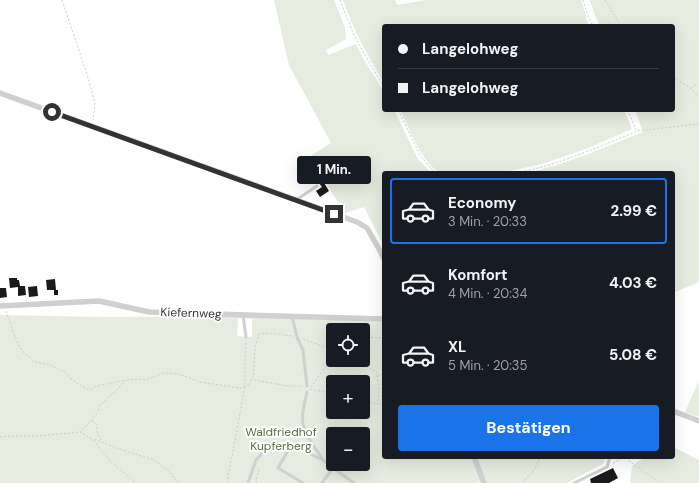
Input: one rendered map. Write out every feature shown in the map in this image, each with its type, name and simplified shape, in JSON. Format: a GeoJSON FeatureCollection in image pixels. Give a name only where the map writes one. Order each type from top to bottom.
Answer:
{"type":"FeatureCollection","features":[{"type":"Feature","properties":{"kind":"street"},"geometry":{"type":"LineString","coordinates":[[0,93],[357,222],[367,228],[382,255]]}},
{"type":"Feature","properties":{"kind":"street","name":"Kiefernweg"},"geometry":{"type":"LineString","coordinates":[[3,306],[99,300],[149,312],[382,319]]}},
{"type":"Feature","properties":{"kind":"street"},"geometry":{"type":"LineString","coordinates":[[675,413],[699,421]]}},
{"type":"Feature","properties":{"kind":"street"},"geometry":{"type":"LineString","coordinates":[[475,459],[484,483]]}},
{"type":"Feature","properties":{"kind":"lane"},"geometry":{"type":"LineString","coordinates":[[296,200],[318,186]]}},
{"type":"Feature","properties":{"kind":"lane"},"geometry":{"type":"LineString","coordinates":[[243,315],[246,337]]}},
{"type":"Feature","properties":{"kind":"lane"},"geometry":{"type":"LineString","coordinates":[[292,316],[297,337],[303,350],[309,388]]}},
{"type":"Feature","properties":{"kind":"lane"},"geometry":{"type":"LineString","coordinates":[[307,392],[303,410],[303,424],[308,437],[323,460]]}},
{"type":"Feature","properties":{"kind":"lane"},"geometry":{"type":"LineString","coordinates":[[248,483],[256,460],[271,447],[290,447],[304,451],[326,462]]}},
{"type":"Feature","properties":{"kind":"lane"},"geometry":{"type":"LineString","coordinates":[[290,447],[278,468],[303,483]]}},
{"type":"Feature","properties":{"kind":"lane"},"geometry":{"type":"LineString","coordinates":[[574,483],[607,467],[609,459]]}},
{"type":"Feature","properties":{"kind":"lane"},"geometry":{"type":"LineString","coordinates":[[322,483],[331,471]]}},
{"type":"Feature","properties":{"kind":"lane"},"geometry":{"type":"LineString","coordinates":[[337,471],[354,483]]}},
{"type":"Feature","properties":{"kind":"path"},"geometry":{"type":"LineString","coordinates":[[62,0],[87,74],[95,104],[94,117],[91,126]]}},
{"type":"Feature","properties":{"kind":"path"},"geometry":{"type":"LineString","coordinates":[[340,0],[354,35],[382,84]]}},
{"type":"Feature","properties":{"kind":"path"},"geometry":{"type":"LineString","coordinates":[[584,0],[592,24]]}},
{"type":"Feature","properties":{"kind":"path"},"geometry":{"type":"LineString","coordinates":[[605,0],[620,24]]}},
{"type":"Feature","properties":{"kind":"path"},"geometry":{"type":"LineString","coordinates":[[675,78],[690,88],[699,97]]}},
{"type":"Feature","properties":{"kind":"path"},"geometry":{"type":"LineString","coordinates":[[690,88],[699,83]]}},
{"type":"Feature","properties":{"kind":"path"},"geometry":{"type":"LineString","coordinates":[[399,112],[410,138],[420,155],[433,171]]}},
{"type":"Feature","properties":{"kind":"path"},"geometry":{"type":"LineString","coordinates":[[629,112],[636,131]]}},
{"type":"Feature","properties":{"kind":"path"},"geometry":{"type":"LineString","coordinates":[[527,171],[567,158],[636,131],[699,124]]}},
{"type":"Feature","properties":{"kind":"path"},"geometry":{"type":"LineString","coordinates":[[3,306],[19,346],[24,353],[35,362],[47,364],[65,372],[71,379],[86,389],[92,389],[97,386],[125,380],[146,380],[163,374],[179,374],[200,382],[240,388],[250,385],[250,380],[253,380],[255,348],[259,334],[268,332],[297,337],[326,347]]}},
{"type":"Feature","properties":{"kind":"path"},"geometry":{"type":"LineString","coordinates":[[227,483],[245,386],[246,337]]}},
{"type":"Feature","properties":{"kind":"path"},"geometry":{"type":"LineString","coordinates":[[370,337],[382,338]]}},
{"type":"Feature","properties":{"kind":"path"},"geometry":{"type":"LineString","coordinates":[[307,392],[326,366]]}},
{"type":"Feature","properties":{"kind":"path"},"geometry":{"type":"LineString","coordinates":[[367,367],[376,371],[379,386],[378,404]]}},
{"type":"Feature","properties":{"kind":"path"},"geometry":{"type":"LineString","coordinates":[[377,376],[382,375]]}},
{"type":"Feature","properties":{"kind":"path"},"geometry":{"type":"LineString","coordinates":[[80,432],[91,421],[98,411],[99,406],[118,389],[125,380]]}},
{"type":"Feature","properties":{"kind":"path"},"geometry":{"type":"LineString","coordinates":[[253,380],[309,388],[326,392]]}},
{"type":"Feature","properties":{"kind":"path"},"geometry":{"type":"LineString","coordinates":[[370,402],[382,405]]}},
{"type":"Feature","properties":{"kind":"path"},"geometry":{"type":"LineString","coordinates":[[91,421],[96,424],[98,434],[102,442]]}},
{"type":"Feature","properties":{"kind":"path"},"geometry":{"type":"LineString","coordinates":[[0,438],[80,432],[93,440],[112,463],[136,483]]}},
{"type":"Feature","properties":{"kind":"path"},"geometry":{"type":"LineString","coordinates":[[93,440],[154,460],[169,472],[178,483]]}},
{"type":"Feature","properties":{"kind":"path"},"geometry":{"type":"LineString","coordinates":[[522,483],[535,469],[539,459]]}},
{"type":"Feature","properties":{"kind":"path"},"geometry":{"type":"LineString","coordinates":[[607,467],[621,459]]}},
{"type":"Feature","properties":{"kind":"path"},"geometry":{"type":"LineString","coordinates":[[627,459],[660,483]]}},
{"type":"Feature","properties":{"kind":"path"},"geometry":{"type":"LineString","coordinates":[[254,466],[259,469],[256,480],[257,483]]}},
{"type":"Feature","properties":{"kind":"green space"},"geometry":{"type":"Polygon","coordinates":[[[274,0],[334,0],[345,28],[346,39],[326,50],[328,55],[356,44],[382,89],[382,112],[395,112],[418,159],[429,171],[382,171],[382,242],[364,207],[345,213],[309,157],[331,143],[289,65],[274,0]]]}},
{"type":"Feature","properties":{"kind":"green space"},"geometry":{"type":"Polygon","coordinates":[[[343,0],[395,0],[397,5],[427,0],[581,0],[588,24],[382,24],[382,80],[351,22],[343,0]]]}},
{"type":"Feature","properties":{"kind":"green space"},"geometry":{"type":"Polygon","coordinates":[[[590,0],[699,0],[699,282],[675,292],[675,171],[534,171],[571,160],[643,132],[636,112],[675,112],[675,24],[599,24],[590,0]]]}},
{"type":"Feature","properties":{"kind":"green space"},"geometry":{"type":"Polygon","coordinates":[[[401,112],[625,112],[632,129],[588,148],[542,164],[509,171],[437,171],[426,160],[401,112]]]}},
{"type":"Feature","properties":{"kind":"green space","name":"Waldfriedhof Kupferberg"},"geometry":{"type":"Polygon","coordinates":[[[0,315],[105,317],[292,316],[382,322],[382,459],[605,459],[603,464],[567,483],[487,483],[485,478],[477,483],[0,483],[0,315]],[[238,318],[237,336],[252,337],[252,319],[238,318]]]}},
{"type":"Feature","properties":{"kind":"green space"},"geometry":{"type":"Polygon","coordinates":[[[699,380],[699,417],[685,412],[699,380]]]}},
{"type":"Feature","properties":{"kind":"green space"},"geometry":{"type":"Polygon","coordinates":[[[675,448],[699,460],[699,483],[630,483],[632,466],[642,459],[675,459],[675,448]]]}},
{"type":"Feature","properties":{"kind":"building"},"geometry":{"type":"Polygon","coordinates":[[[313,168],[319,176],[312,181],[306,173],[313,168]]]}},
{"type":"Feature","properties":{"kind":"building"},"geometry":{"type":"Polygon","coordinates":[[[323,181],[329,191],[320,197],[316,191],[322,187],[319,183],[323,181]]]}},
{"type":"Feature","properties":{"kind":"building"},"geometry":{"type":"Polygon","coordinates":[[[9,278],[17,278],[20,286],[25,286],[26,295],[18,296],[18,287],[10,288],[9,278]]]}},
{"type":"Feature","properties":{"kind":"building"},"geometry":{"type":"Polygon","coordinates":[[[55,279],[58,295],[54,295],[54,290],[47,290],[46,280],[55,279]]]}},
{"type":"Feature","properties":{"kind":"building"},"geometry":{"type":"Polygon","coordinates":[[[37,286],[38,296],[29,297],[28,287],[37,286]]]}},
{"type":"Feature","properties":{"kind":"building"},"geometry":{"type":"Polygon","coordinates":[[[0,288],[6,288],[7,297],[0,298],[0,288]]]}},
{"type":"Feature","properties":{"kind":"building"},"geometry":{"type":"Polygon","coordinates":[[[613,468],[618,478],[609,483],[591,483],[590,479],[613,468]]]}},
{"type":"Feature","properties":{"kind":"route"},"geometry":{"type":"LineString","coordinates":[[52,112],[334,214]]}}]}
